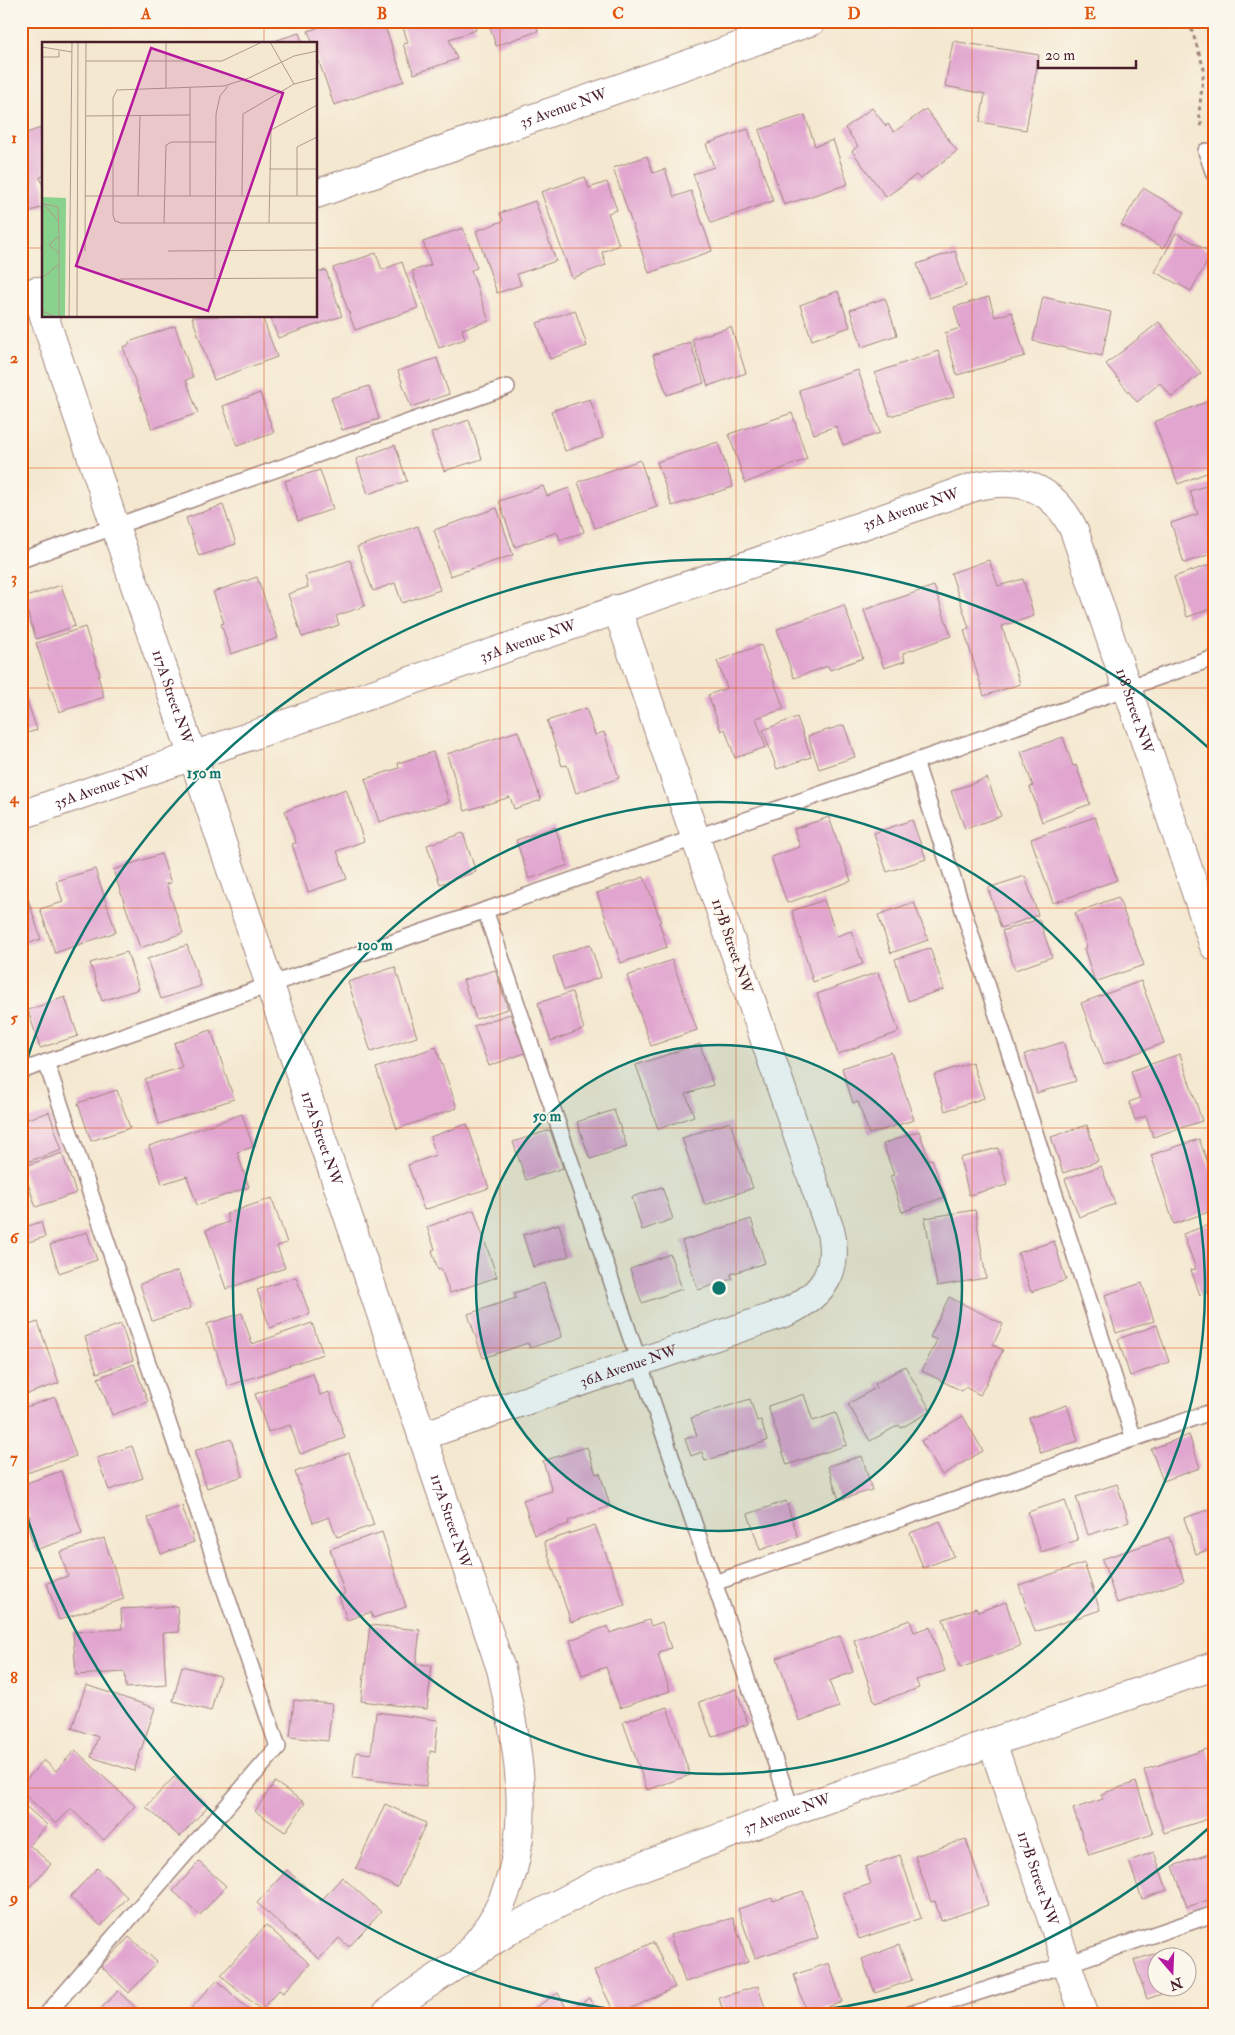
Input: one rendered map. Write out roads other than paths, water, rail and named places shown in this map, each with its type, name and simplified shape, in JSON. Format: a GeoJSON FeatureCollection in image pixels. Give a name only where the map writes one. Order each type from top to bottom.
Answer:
{"type":"FeatureCollection","features":[{"type":"Feature","properties":{"kind":"street","name":"35 Avenue NW"},"geometry":{"type":"LineString","coordinates":[[318,193],[812,21]]}},
{"type":"Feature","properties":{"kind":"street","name":"117A Street NW"},"geometry":{"type":"LineString","coordinates":[[44,318],[194,754],[502,1669],[519,1761],[522,1796],[520,1833],[512,1872],[500,1904],[487,1929],[464,1959]]}},
{"type":"Feature","properties":{"kind":"street","name":"35A Avenue NW"},"geometry":{"type":"LineString","coordinates":[[21,815],[977,486],[1002,482],[1037,488]]}},
{"type":"Feature","properties":{"kind":"street","name":"118 Street NW"},"geometry":{"type":"LineString","coordinates":[[1037,488],[1054,500],[1070,523],[1214,946]]}},
{"type":"Feature","properties":{"kind":"street","name":"117B Street NW"},"geometry":{"type":"LineString","coordinates":[[617,609],[831,1233],[834,1249],[826,1283]]}},
{"type":"Feature","properties":{"kind":"street","name":"36A Avenue NW"},"geometry":{"type":"LineString","coordinates":[[422,1436],[787,1312],[810,1299],[826,1283]]}},
{"type":"Feature","properties":{"kind":"street","name":"37 Avenue NW"},"geometry":{"type":"LineString","coordinates":[[386,2014],[464,1959],[516,1926],[600,1882],[792,1811],[1214,1666]]}},
{"type":"Feature","properties":{"kind":"street","name":"117B Street NW"},"geometry":{"type":"LineString","coordinates":[[992,1742],[1084,2014]]}},
{"type":"Feature","properties":{"kind":"lane"},"geometry":{"type":"LineString","coordinates":[[1206,150],[1214,174]]}},
{"type":"Feature","properties":{"kind":"lane"},"geometry":{"type":"LineString","coordinates":[[21,560],[507,387]]}},
{"type":"Feature","properties":{"kind":"lane"},"geometry":{"type":"LineString","coordinates":[[21,1071],[1214,658]]}},
{"type":"Feature","properties":{"kind":"lane"},"geometry":{"type":"LineString","coordinates":[[915,761],[1134,1439]]}},
{"type":"Feature","properties":{"kind":"lane"},"geometry":{"type":"LineString","coordinates":[[485,910],[792,1811]]}},
{"type":"Feature","properties":{"kind":"lane"},"geometry":{"type":"LineString","coordinates":[[46,1062],[278,1747],[47,2014]]}},
{"type":"Feature","properties":{"kind":"lane"},"geometry":{"type":"LineString","coordinates":[[714,1582],[1214,1411]]}},
{"type":"Feature","properties":{"kind":"lane"},"geometry":{"type":"LineString","coordinates":[[910,2014],[1067,1964],[1214,1914]]}}]}
